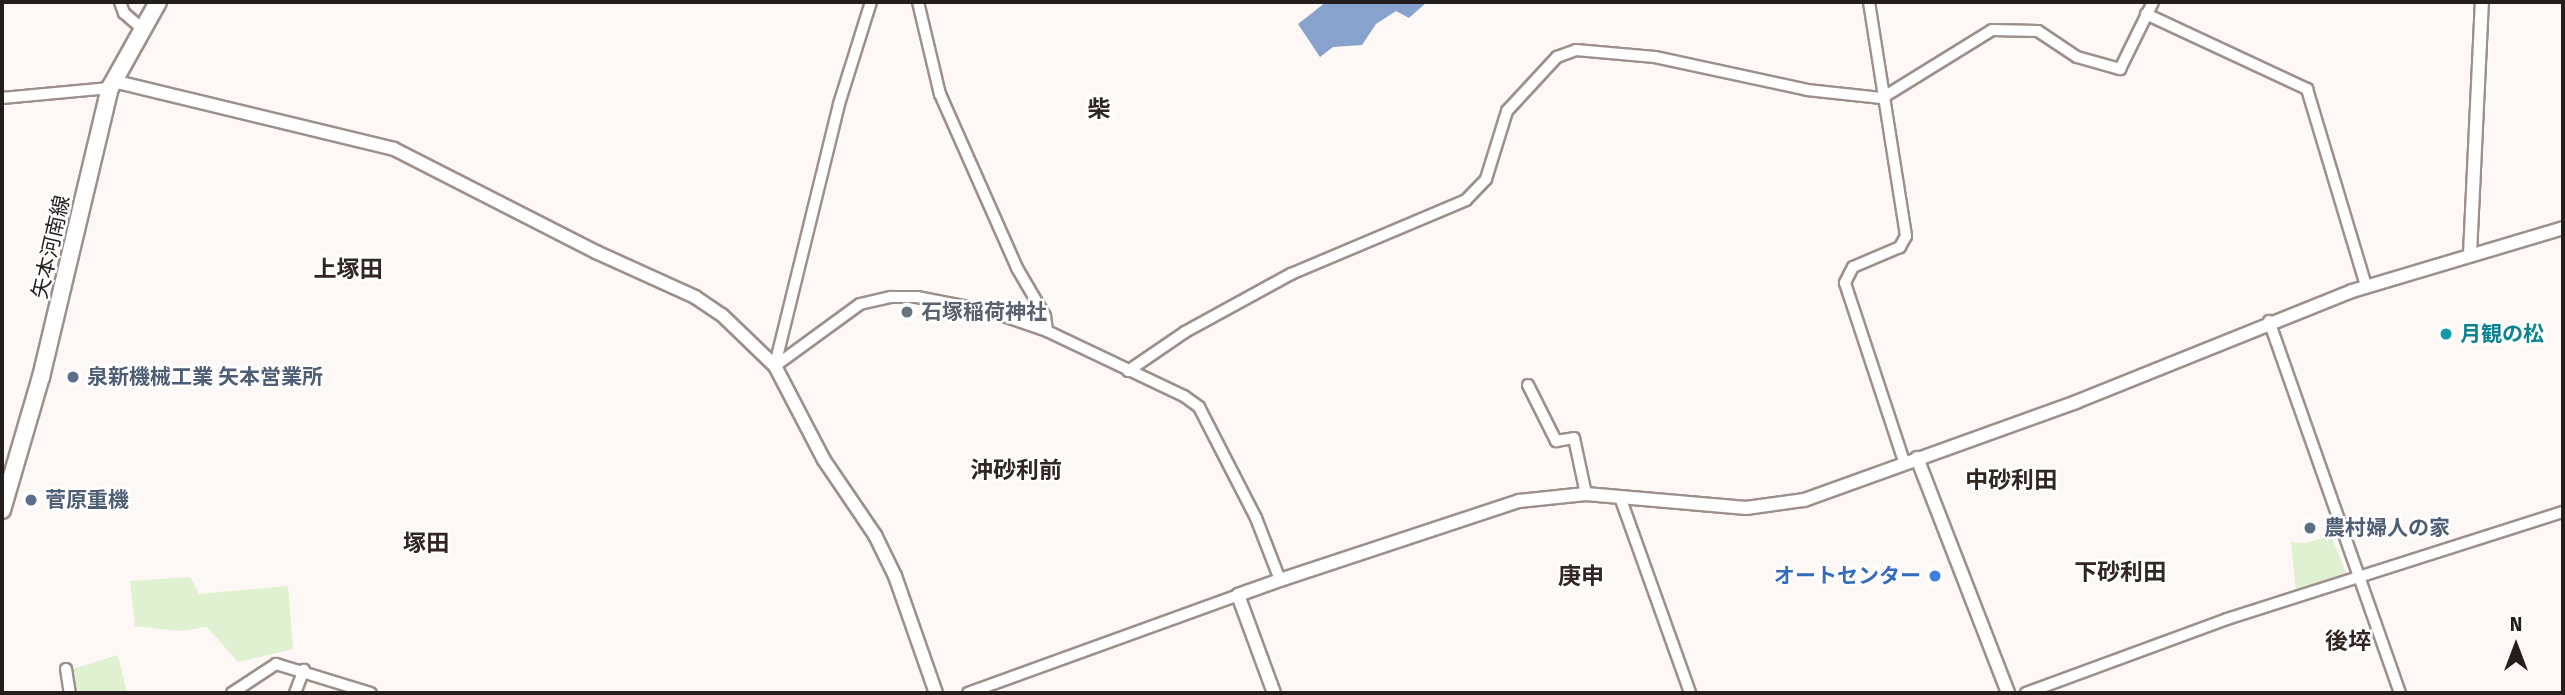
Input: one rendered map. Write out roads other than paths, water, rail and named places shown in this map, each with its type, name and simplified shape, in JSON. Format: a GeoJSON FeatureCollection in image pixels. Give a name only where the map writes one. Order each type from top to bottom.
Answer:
{"type":"FeatureCollection","features":[{"type":"Feature","properties":{"kind":"main road","name":"矢本河南線"},"geometry":{"type":"LineString","coordinates":[[2,510],[41,377],[111,85],[141,28],[159,2]]}},
{"type":"Feature","properties":{"kind":"street"},"geometry":{"type":"LineString","coordinates":[[120,2],[124,13],[141,28]]}},
{"type":"Feature","properties":{"kind":"street"},"geometry":{"type":"LineString","coordinates":[[775,366],[839,104],[871,2]]}},
{"type":"Feature","properties":{"kind":"street"},"geometry":{"type":"LineString","coordinates":[[918,2],[940,94],[1017,268],[1045,316],[1047,331]]}},
{"type":"Feature","properties":{"kind":"street"},"geometry":{"type":"LineString","coordinates":[[1870,2],[1883,79],[1882,98],[1906,236],[1900,247],[1853,267],[1844,283],[1910,460],[2008,693]]}},
{"type":"Feature","properties":{"kind":"street"},"geometry":{"type":"LineString","coordinates":[[1128,370],[1185,332],[1282,278],[1466,200],[1486,179],[1507,111],[1557,57],[1576,50],[1655,57],[1807,90],[1882,98],[1992,30],[2038,31],[2077,57],[2120,69],[2153,2]]}},
{"type":"Feature","properties":{"kind":"street"},"geometry":{"type":"LineString","coordinates":[[2470,254],[2482,2]]}},
{"type":"Feature","properties":{"kind":"street"},"geometry":{"type":"LineString","coordinates":[[2146,13],[2307,89],[2366,286]]}},
{"type":"Feature","properties":{"kind":"street"},"geometry":{"type":"LineString","coordinates":[[2,98],[111,85],[394,149],[596,252],[695,297],[738,327],[775,366],[824,460],[890,566],[936,693]]}},
{"type":"Feature","properties":{"kind":"street"},"geometry":{"type":"LineString","coordinates":[[968,693],[1280,580],[1482,510],[1519,501],[1586,494],[1773,506],[1804,500],[2076,402],[2269,321],[2366,286],[2563,228]]}},
{"type":"Feature","properties":{"kind":"street"},"geometry":{"type":"LineString","coordinates":[[775,366],[860,304],[891,297],[917,297],[989,310],[1047,331],[1199,407],[1256,518],[1280,580]]}},
{"type":"Feature","properties":{"kind":"street"},"geometry":{"type":"LineString","coordinates":[[2269,321],[2400,693]]}},
{"type":"Feature","properties":{"kind":"street"},"geometry":{"type":"LineString","coordinates":[[1528,385],[1556,440],[1574,438],[1586,494]]}},
{"type":"Feature","properties":{"kind":"street"},"geometry":{"type":"LineString","coordinates":[[1620,497],[1690,693]]}},
{"type":"Feature","properties":{"kind":"street"},"geometry":{"type":"LineString","coordinates":[[2026,693],[2358,576],[2563,512]]}},
{"type":"Feature","properties":{"kind":"street"},"geometry":{"type":"LineString","coordinates":[[1238,595],[1274,693]]}},
{"type":"Feature","properties":{"kind":"street"},"geometry":{"type":"LineString","coordinates":[[232,693],[276,664],[303,670],[371,693]]}},
{"type":"Feature","properties":{"kind":"street"},"geometry":{"type":"LineString","coordinates":[[66,669],[70,693]]}},
{"type":"Feature","properties":{"kind":"street"},"geometry":{"type":"LineString","coordinates":[[295,693],[303,670]]}},
{"type":"Feature","properties":{"kind":"water"},"geometry":{"type":"Polygon","coordinates":[[[1326,2],[1427,2],[1409,18],[1396,11],[1376,24],[1362,45],[1333,47],[1320,57],[1298,24],[1326,2]]]}},
{"type":"Feature","properties":{"kind":"place","name":"石塚稲荷神社"},"geometry":{"type":"Point","coordinates":[907,312]}},
{"type":"Feature","properties":{"kind":"place","name":"月観の松"},"geometry":{"type":"Point","coordinates":[2446,334]}},
{"type":"Feature","properties":{"kind":"place","name":"泉新機械工業 矢本営業所"},"geometry":{"type":"Point","coordinates":[73,377]}},
{"type":"Feature","properties":{"kind":"place","name":"菅原重機"},"geometry":{"type":"Point","coordinates":[31,500]}},
{"type":"Feature","properties":{"kind":"place","name":"農村婦人の家"},"geometry":{"type":"Point","coordinates":[2310,528]}},
{"type":"Feature","properties":{"kind":"place","name":"オートセンター"},"geometry":{"type":"Point","coordinates":[1935,576]}},
{"type":"Feature","properties":{"kind":"district","name":"柴"},"geometry":{"type":"Point","coordinates":[1099,109]}},
{"type":"Feature","properties":{"kind":"district","name":"上塚田"},"geometry":{"type":"Point","coordinates":[348,269]}},
{"type":"Feature","properties":{"kind":"district","name":"沖砂利前"},"geometry":{"type":"Point","coordinates":[1016,470]}},
{"type":"Feature","properties":{"kind":"district","name":"中砂利田"},"geometry":{"type":"Point","coordinates":[2011,480]}},
{"type":"Feature","properties":{"kind":"district","name":"塚田"},"geometry":{"type":"Point","coordinates":[426,543]}},
{"type":"Feature","properties":{"kind":"district","name":"下砂利田"},"geometry":{"type":"Point","coordinates":[2120,572]}},
{"type":"Feature","properties":{"kind":"district","name":"庚申"},"geometry":{"type":"Point","coordinates":[1581,576]}},
{"type":"Feature","properties":{"kind":"district","name":"後埣"},"geometry":{"type":"Point","coordinates":[2348,641]}}]}
